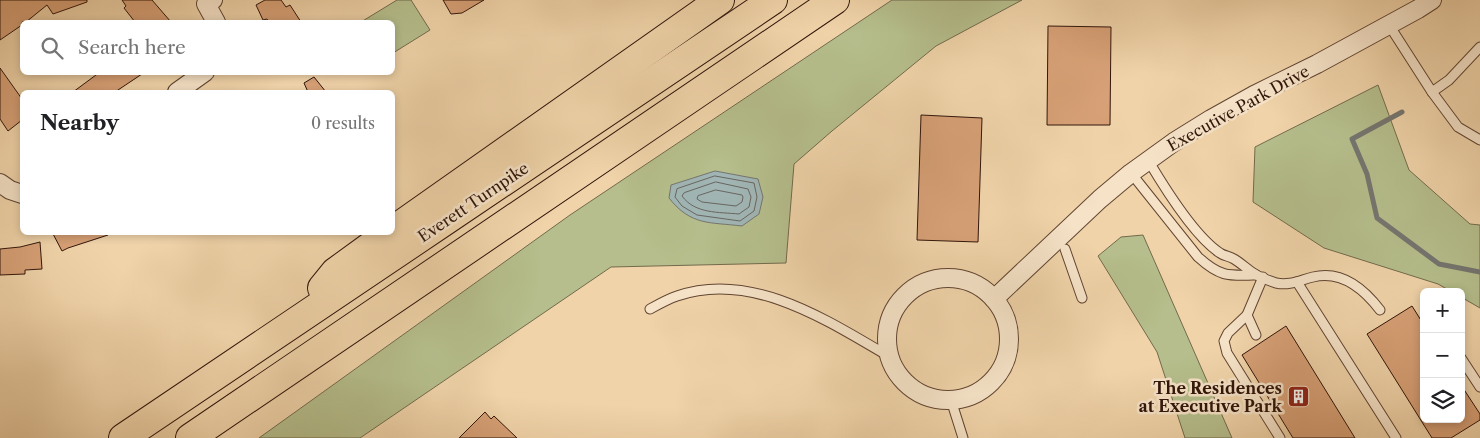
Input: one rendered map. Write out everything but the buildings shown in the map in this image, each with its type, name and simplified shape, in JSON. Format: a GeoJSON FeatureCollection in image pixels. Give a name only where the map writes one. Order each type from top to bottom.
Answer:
{"type":"FeatureCollection","features":[{"type":"Feature","properties":{"kind":"highway"},"geometry":{"type":"LineString","coordinates":[[395,229],[720,0]]}},
{"type":"Feature","properties":{"kind":"highway","name":"Everett Turnpike"},"geometry":{"type":"LineString","coordinates":[[123,438],[773,0]]}},
{"type":"Feature","properties":{"kind":"highway"},"geometry":{"type":"LineString","coordinates":[[190,438],[835,0]]}},
{"type":"Feature","properties":{"kind":"highway"},"geometry":{"type":"LineString","coordinates":[[295,321],[335,272],[387,235]]}},
{"type":"Feature","properties":{"kind":"street","name":"Executive Park Drive"},"geometry":{"type":"LineString","coordinates":[[994,299],[1100,199],[1148,160],[1211,119],[1389,25],[1432,0]]}},
{"type":"Feature","properties":{"kind":"street"},"geometry":{"type":"LineString","coordinates":[[208,1],[215,20]]}},
{"type":"Feature","properties":{"kind":"street"},"geometry":{"type":"LineString","coordinates":[[180,90],[201,75]]}},
{"type":"Feature","properties":{"kind":"street"},"geometry":{"type":"LineString","coordinates":[[0,183],[10,190],[20,193]]}},
{"type":"Feature","properties":{"kind":"street"},"geometry":{"type":"LineString","coordinates":[[940,278],[957,278],[974,283],[994,299],[1004,314],[1009,333],[1004,362],[1000,371],[987,386],[970,396],[951,400],[937,399],[913,389],[903,380],[895,369],[890,357],[887,336],[888,325],[902,298],[923,283],[940,278]]}},
{"type":"Feature","properties":{"kind":"lane"},"geometry":{"type":"LineString","coordinates":[[1389,25],[1398,42],[1458,127],[1480,140]]}},
{"type":"Feature","properties":{"kind":"lane"},"geometry":{"type":"LineString","coordinates":[[1432,92],[1449,80],[1480,47]]}},
{"type":"Feature","properties":{"kind":"lane"},"geometry":{"type":"LineString","coordinates":[[1148,160],[1180,210],[1207,242],[1221,254],[1234,259],[1259,276],[1275,282],[1286,284],[1320,275],[1342,278],[1371,298],[1380,310]]}},
{"type":"Feature","properties":{"kind":"lane"},"geometry":{"type":"LineString","coordinates":[[1131,173],[1205,264],[1227,276],[1259,276]]}},
{"type":"Feature","properties":{"kind":"lane"},"geometry":{"type":"LineString","coordinates":[[1065,249],[1082,298]]}},
{"type":"Feature","properties":{"kind":"lane"},"geometry":{"type":"LineString","coordinates":[[1259,276],[1247,315],[1228,333],[1224,341],[1228,353],[1280,438]]}},
{"type":"Feature","properties":{"kind":"lane"},"geometry":{"type":"LineString","coordinates":[[1297,282],[1396,438]]}},
{"type":"Feature","properties":{"kind":"lane"},"geometry":{"type":"LineString","coordinates":[[650,308],[677,296],[703,290],[731,290],[757,293],[810,312],[890,357]]}},
{"type":"Feature","properties":{"kind":"lane"},"geometry":{"type":"LineString","coordinates":[[1247,315],[1256,335]]}},
{"type":"Feature","properties":{"kind":"lane"},"geometry":{"type":"LineString","coordinates":[[1465,364],[1480,387]]}},
{"type":"Feature","properties":{"kind":"lane"},"geometry":{"type":"LineString","coordinates":[[951,400],[963,438]]}},
{"type":"Feature","properties":{"kind":"green space"},"geometry":{"type":"Polygon","coordinates":[[[397,0],[411,0],[430,30],[395,52],[395,20],[364,20],[397,0]]]}},
{"type":"Feature","properties":{"kind":"green space"},"geometry":{"type":"Polygon","coordinates":[[[892,0],[1022,0],[936,46],[794,164],[786,263],[611,267],[360,438],[259,438],[570,215],[892,0]]]}},
{"type":"Feature","properties":{"kind":"green space"},"geometry":{"type":"Polygon","coordinates":[[[1378,85],[1409,170],[1470,224],[1480,225],[1480,308],[1465,299],[1465,288],[1445,288],[1438,284],[1324,248],[1253,202],[1255,147],[1378,85]]]}},
{"type":"Feature","properties":{"kind":"green space"},"geometry":{"type":"Polygon","coordinates":[[[1143,235],[1232,438],[1185,438],[1157,352],[1098,256],[1121,237],[1143,235]]]}},
{"type":"Feature","properties":{"kind":"water"},"geometry":{"type":"Polygon","coordinates":[[[715,171],[758,179],[763,197],[759,214],[742,226],[711,223],[685,214],[669,198],[671,185],[715,171]]]}},
{"type":"Feature","properties":{"kind":"waterway"},"geometry":{"type":"LineString","coordinates":[[1402,112],[1352,139],[1367,174],[1377,218],[1439,264],[1480,272]]}},
{"type":"Feature","properties":{"kind":"place","name":"The Residences at Executive Park"},"geometry":{"type":"Point","coordinates":[1298,397]}}]}
